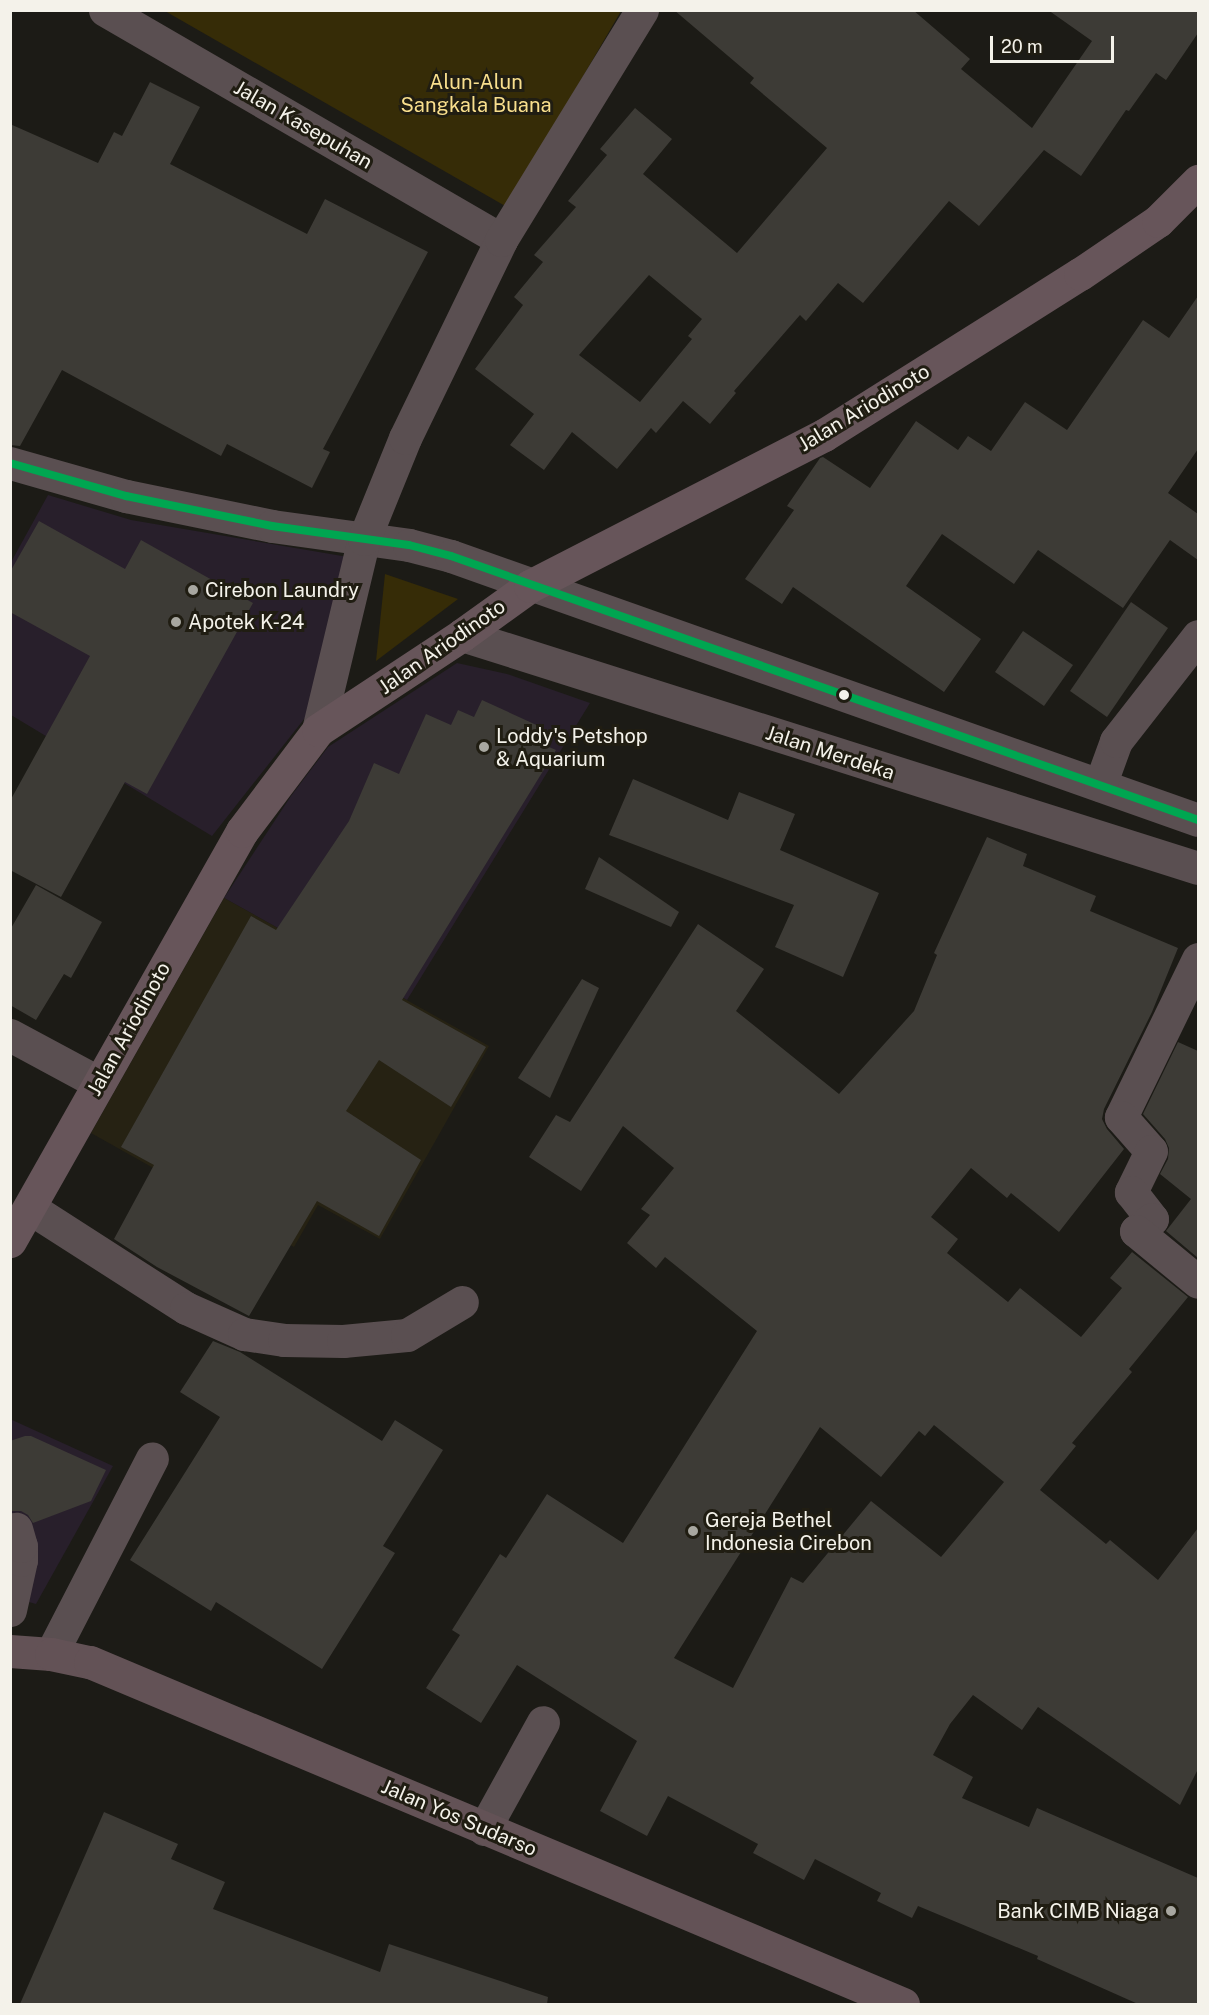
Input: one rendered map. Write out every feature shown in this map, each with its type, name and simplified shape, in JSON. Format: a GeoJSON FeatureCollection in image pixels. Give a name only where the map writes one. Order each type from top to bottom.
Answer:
{"type":"FeatureCollection","features":[{"type":"Feature","properties":{"kind":"highway","name":"Jalan Yos Sudarso"},"geometry":{"type":"LineString","coordinates":[[10,1651],[51,1653],[90,1662],[903,2004]]}},
{"type":"Feature","properties":{"kind":"main road","name":"Jalan Ariodinoto"},"geometry":{"type":"LineString","coordinates":[[10,1241],[242,831],[318,730],[462,635],[530,586],[824,435],[1080,274],[1158,221],[1198,181]]}},
{"type":"Feature","properties":{"kind":"street","name":"Jalan Kasepuhan"},"geometry":{"type":"LineString","coordinates":[[105,10],[501,240]]}},
{"type":"Feature","properties":{"kind":"street"},"geometry":{"type":"LineString","coordinates":[[318,730],[364,538],[405,438],[501,240],[642,10]]}},
{"type":"Feature","properties":{"kind":"street"},"geometry":{"type":"LineString","coordinates":[[10,463],[126,496],[272,526],[409,545],[451,556],[530,586],[1198,820]]}},
{"type":"Feature","properties":{"kind":"street","name":"Jalan Merdeka"},"geometry":{"type":"LineString","coordinates":[[462,635],[1198,868]]}},
{"type":"Feature","properties":{"kind":"street"},"geometry":{"type":"LineString","coordinates":[[1100,785],[1116,741],[1198,636]]}},
{"type":"Feature","properties":{"kind":"street"},"geometry":{"type":"LineString","coordinates":[[1198,959],[1121,1117],[1151,1151],[1131,1192],[1152,1219],[1136,1231],[1198,1282]]}},
{"type":"Feature","properties":{"kind":"street"},"geometry":{"type":"LineString","coordinates":[[10,1035],[99,1083]]}},
{"type":"Feature","properties":{"kind":"street"},"geometry":{"type":"LineString","coordinates":[[30,1208],[186,1308],[244,1334],[284,1340],[344,1341],[407,1335],[462,1302]]}},
{"type":"Feature","properties":{"kind":"street"},"geometry":{"type":"LineString","coordinates":[[51,1653],[152,1458]]}},
{"type":"Feature","properties":{"kind":"street"},"geometry":{"type":"LineString","coordinates":[[10,1610],[21,1560],[21,1546],[16,1529]]}},
{"type":"Feature","properties":{"kind":"street"},"geometry":{"type":"LineString","coordinates":[[484,1829],[543,1722]]}},
{"type":"Feature","properties":{"kind":"shaded area"},"geometry":{"type":"Polygon","coordinates":[[[48,495],[131,520],[348,557],[312,709],[212,836],[11,715],[10,564],[48,495]]]}},
{"type":"Feature","properties":{"kind":"shaded area"},"geometry":{"type":"Polygon","coordinates":[[[457,663],[507,674],[590,703],[407,1000],[224,898],[291,796],[328,747],[457,663]]]}},
{"type":"Feature","properties":{"kind":"shaded area"},"geometry":{"type":"Polygon","coordinates":[[[224,898],[489,1046],[380,1239],[318,1205],[294,1247],[91,1133],[224,898]]]}},
{"type":"Feature","properties":{"kind":"shaded area"},"geometry":{"type":"Polygon","coordinates":[[[10,1419],[113,1466],[36,1604],[11,1597],[10,1419]]]}},
{"type":"Feature","properties":{"kind":"green space","name":"Alun-Alun Sangkala Buana"},"geometry":{"type":"Polygon","coordinates":[[[165,11],[621,11],[507,207],[165,11]]]}},
{"type":"Feature","properties":{"kind":"green space"},"geometry":{"type":"Polygon","coordinates":[[[385,574],[458,599],[376,661],[385,574]]]}},
{"type":"Feature","properties":{"kind":"building"},"geometry":{"type":"Polygon","coordinates":[[[674,10],[913,10],[970,59],[961,69],[1032,128],[1092,41],[1048,10],[1198,10],[1198,33],[1166,80],[1156,73],[1129,111],[1126,110],[1081,176],[1044,150],[979,226],[949,201],[863,303],[838,283],[806,321],[800,315],[734,391],[736,393],[710,424],[683,401],[656,433],[651,428],[617,469],[572,432],[544,470],[510,445],[534,414],[475,369],[523,305],[514,297],[543,262],[534,255],[576,207],[568,201],[607,155],[600,149],[635,108],[672,139],[643,174],[737,253],[827,148],[750,83],[754,78],[674,10]],[[649,275],[579,355],[640,402],[692,339],[688,336],[702,319],[649,275]]]}},
{"type":"Feature","properties":{"kind":"building"},"geometry":{"type":"Polygon","coordinates":[[[150,82],[200,107],[170,164],[307,234],[325,199],[428,252],[323,449],[330,452],[312,488],[227,444],[221,456],[62,370],[20,446],[10,445],[10,124],[98,163],[114,132],[122,136],[150,82]]]}},
{"type":"Feature","properties":{"kind":"building"},"geometry":{"type":"Polygon","coordinates":[[[1198,296],[1198,449],[1168,493],[1198,514],[1198,560],[1170,540],[1123,608],[1038,550],[1014,584],[942,534],[906,586],[981,639],[944,692],[793,587],[782,604],[745,579],[794,510],[787,506],[820,458],[823,457],[870,488],[916,421],[958,450],[968,436],[991,451],[1025,402],[1067,430],[1143,320],[1169,338],[1198,296]]]}},
{"type":"Feature","properties":{"kind":"building"},"geometry":{"type":"Polygon","coordinates":[[[39,521],[125,569],[141,540],[253,603],[147,794],[125,782],[61,897],[10,870],[10,801],[90,656],[10,612],[10,572],[39,521]]]}},
{"type":"Feature","properties":{"kind":"building"},"geometry":{"type":"Polygon","coordinates":[[[1131,602],[1168,628],[1107,717],[1070,691],[1131,602]]]}},
{"type":"Feature","properties":{"kind":"building"},"geometry":{"type":"Polygon","coordinates":[[[1023,631],[1073,665],[1044,706],[995,672],[1023,631]]]}},
{"type":"Feature","properties":{"kind":"building"},"geometry":{"type":"Polygon","coordinates":[[[482,700],[543,728],[537,742],[556,750],[402,1000],[486,1047],[451,1107],[379,1060],[346,1111],[421,1160],[379,1236],[317,1201],[249,1316],[157,1267],[114,1239],[154,1165],[121,1147],[251,916],[276,930],[349,821],[374,763],[399,774],[426,714],[451,725],[458,710],[474,717],[482,700]]]}},
{"type":"Feature","properties":{"kind":"building"},"geometry":{"type":"Polygon","coordinates":[[[633,779],[728,820],[739,792],[795,814],[780,850],[879,893],[843,977],[775,947],[794,905],[609,835],[633,779]]]}},
{"type":"Feature","properties":{"kind":"building"},"geometry":{"type":"Polygon","coordinates":[[[987,837],[1027,854],[1023,866],[1096,896],[1090,911],[1178,948],[1152,1012],[1104,1109],[1102,1119],[1107,1129],[1124,1149],[1059,1232],[1011,1193],[1007,1198],[971,1168],[931,1217],[958,1239],[947,1253],[1008,1302],[1020,1288],[1081,1337],[1122,1288],[1110,1278],[1132,1252],[1188,1297],[1129,1369],[1132,1372],[1072,1443],[1076,1446],[1040,1490],[1106,1544],[1110,1540],[1158,1580],[1198,1528],[1198,1769],[1180,1805],[1038,1707],[1022,1730],[973,1695],[950,1724],[933,1755],[973,1777],[962,1798],[1029,1827],[1037,1808],[1198,1878],[1198,2004],[1138,2004],[1037,1959],[1038,1956],[918,1906],[912,1918],[877,1901],[881,1893],[815,1859],[804,1880],[753,1853],[758,1844],[668,1796],[647,1836],[600,1811],[637,1741],[517,1665],[481,1723],[426,1688],[460,1635],[452,1630],[500,1554],[506,1558],[547,1494],[623,1543],[757,1331],[665,1257],[656,1268],[627,1243],[650,1215],[641,1209],[674,1168],[623,1126],[581,1191],[529,1157],[556,1115],[570,1122],[698,924],[764,969],[736,1011],[839,1094],[914,1011],[937,955],[934,953],[987,837]],[[934,1425],[925,1436],[919,1431],[881,1477],[820,1427],[674,1658],[733,1688],[791,1577],[803,1583],[871,1501],[941,1557],[1004,1482],[934,1425]]]}},
{"type":"Feature","properties":{"kind":"building"},"geometry":{"type":"Polygon","coordinates":[[[599,857],[679,912],[671,927],[585,889],[599,857]]]}},
{"type":"Feature","properties":{"kind":"building"},"geometry":{"type":"Polygon","coordinates":[[[36,885],[102,922],[71,978],[64,974],[36,1020],[10,1005],[10,930],[36,885]]]}},
{"type":"Feature","properties":{"kind":"building"},"geometry":{"type":"Polygon","coordinates":[[[582,979],[599,988],[550,1098],[518,1078],[582,979]]]}},
{"type":"Feature","properties":{"kind":"building"},"geometry":{"type":"Polygon","coordinates":[[[1178,1042],[1198,1051],[1198,1258],[1166,1231],[1191,1199],[1160,1174],[1168,1159],[1169,1148],[1165,1139],[1143,1114],[1178,1042]]]}},
{"type":"Feature","properties":{"kind":"building"},"geometry":{"type":"Polygon","coordinates":[[[213,1341],[240,1352],[382,1441],[395,1420],[443,1450],[383,1546],[395,1553],[322,1669],[216,1602],[211,1611],[130,1560],[220,1417],[180,1392],[213,1341]]]}},
{"type":"Feature","properties":{"kind":"building"},"geometry":{"type":"Polygon","coordinates":[[[31,1436],[106,1470],[91,1501],[33,1523],[28,1515],[21,1511],[10,1511],[10,1441],[31,1436]]]}},
{"type":"Feature","properties":{"kind":"building"},"geometry":{"type":"Polygon","coordinates":[[[104,1812],[178,1844],[171,1859],[225,1882],[213,1909],[380,1972],[389,1944],[548,1997],[547,2004],[20,2004],[104,1812]]]}},
{"type":"Feature","properties":{"kind":"transit line"},"geometry":{"type":"LineString","coordinates":[[10,463],[126,496],[272,526],[409,545],[451,556],[1198,820]]}},
{"type":"Feature","properties":{"kind":"place","name":"Cirebon Laundry"},"geometry":{"type":"Point","coordinates":[193,590]}},
{"type":"Feature","properties":{"kind":"place","name":"Apotek K-24"},"geometry":{"type":"Point","coordinates":[176,622]}},
{"type":"Feature","properties":{"kind":"place","name":"Loddy's Petshop & Aquarium"},"geometry":{"type":"Point","coordinates":[484,747]}},
{"type":"Feature","properties":{"kind":"place","name":"Gereja Bethel Indonesia Cirebon"},"geometry":{"type":"Point","coordinates":[693,1531]}},
{"type":"Feature","properties":{"kind":"place","name":"Bank CIMB Niaga"},"geometry":{"type":"Point","coordinates":[1171,1911]}}]}
